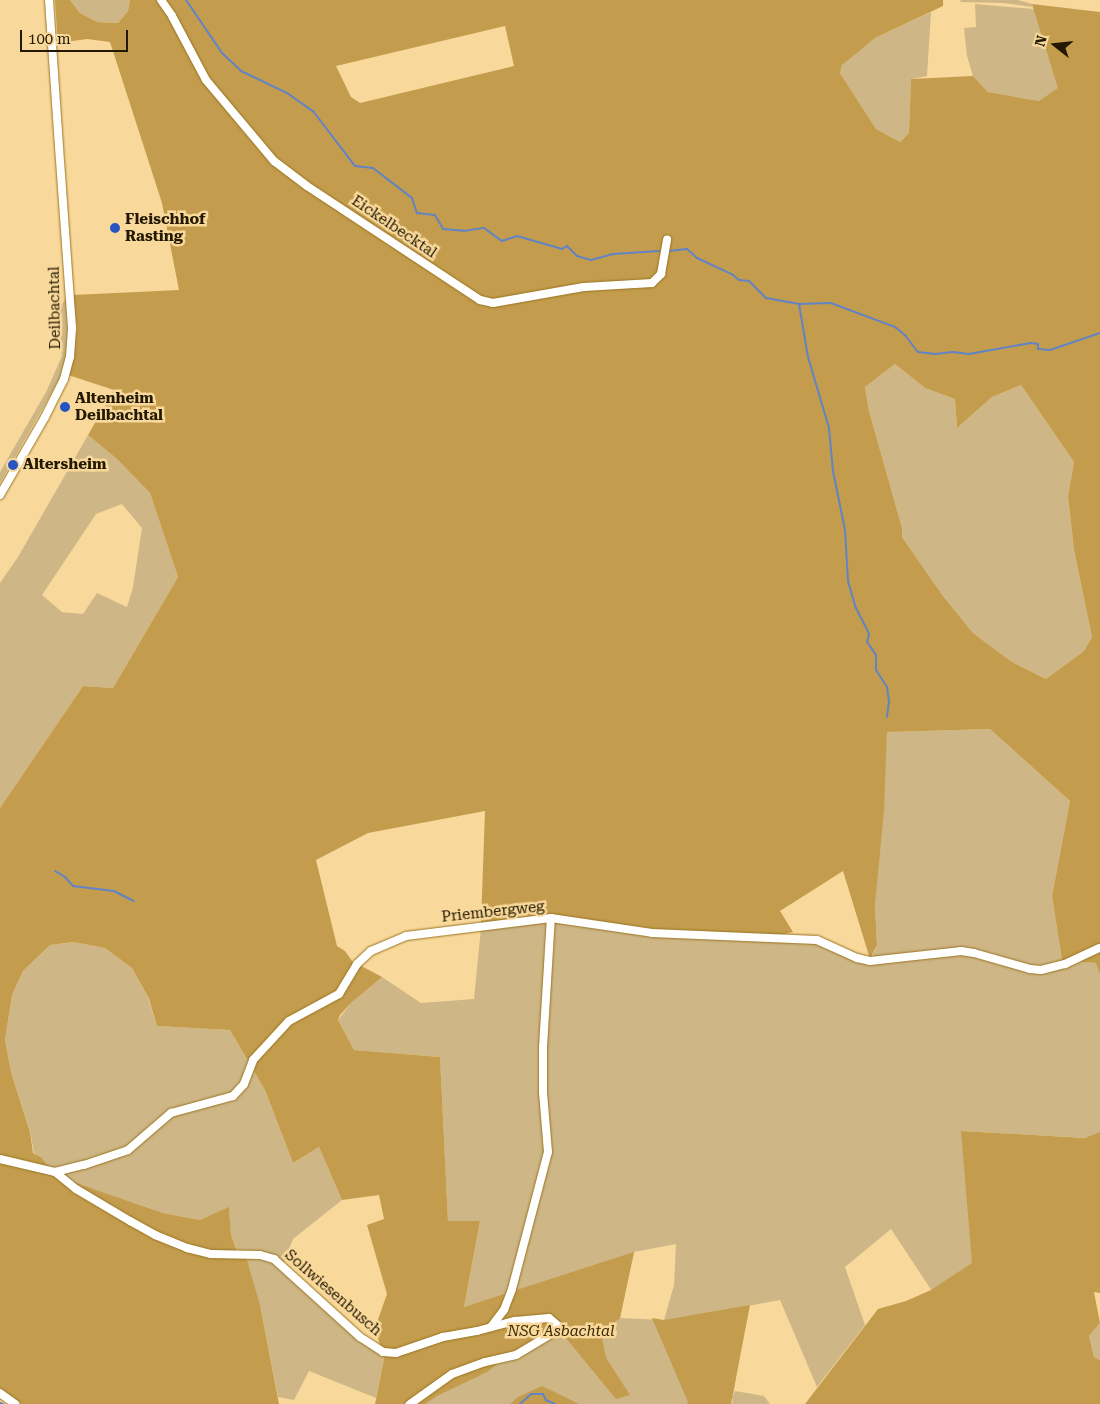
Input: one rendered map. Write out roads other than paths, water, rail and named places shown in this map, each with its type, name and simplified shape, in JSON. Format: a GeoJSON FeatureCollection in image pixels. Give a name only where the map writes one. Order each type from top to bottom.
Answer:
{"type":"FeatureCollection","features":[{"type":"Feature","properties":{"kind":"street","name":"Deilbachtal"},"geometry":{"type":"LineString","coordinates":[[0,495],[46,417],[64,379],[70,357],[72,328],[49,0]]}},
{"type":"Feature","properties":{"kind":"street","name":"Eickelbecktal"},"geometry":{"type":"LineString","coordinates":[[161,0],[172,16],[206,80],[274,161],[307,186],[480,300],[492,303],[584,287],[652,283],[661,274],[667,240]]}},
{"type":"Feature","properties":{"kind":"street","name":"Priembergweg"},"geometry":{"type":"LineString","coordinates":[[0,1159],[55,1172],[122,1153],[171,1114],[233,1096],[244,1084],[252,1062],[264,1046],[297,1015],[339,994],[357,964],[379,948],[406,936],[551,918],[652,933],[817,940],[857,958],[870,961],[974,952],[1036,970],[1052,969],[1100,948]]}},
{"type":"Feature","properties":{"kind":"street"},"geometry":{"type":"LineString","coordinates":[[491,1327],[504,1310],[512,1289],[548,1152],[543,1092],[543,1046],[551,918]]}},
{"type":"Feature","properties":{"kind":"street","name":"Sollwiesenbusch"},"geometry":{"type":"LineString","coordinates":[[55,1172],[76,1189],[130,1221],[180,1245],[211,1254],[260,1255],[274,1259],[360,1337],[383,1352],[396,1353],[443,1337],[538,1318],[554,1320],[561,1328],[516,1355],[485,1362],[452,1374],[410,1404]]}},
{"type":"Feature","properties":{"kind":"street"},"geometry":{"type":"LineString","coordinates":[[0,1393],[15,1404]]}},
{"type":"Feature","properties":{"kind":"waterway"},"geometry":{"type":"LineString","coordinates":[[186,0],[222,53],[241,71],[287,93],[313,111],[355,166],[373,168],[412,198],[417,213],[435,215],[443,229],[464,231],[484,228],[502,241],[517,236],[562,249],[567,246],[577,256],[591,260],[613,254],[659,251]]}},
{"type":"Feature","properties":{"kind":"waterway"},"geometry":{"type":"LineString","coordinates":[[669,251],[687,249],[697,258],[733,275],[739,280],[749,281],[766,298],[799,304],[831,303],[895,327],[905,335],[918,352],[969,354],[1031,343],[1038,344],[1038,349],[1050,350],[1100,333]]}},
{"type":"Feature","properties":{"kind":"waterway"},"geometry":{"type":"LineString","coordinates":[[799,304],[808,357],[829,428],[833,471],[845,530],[848,581],[855,606],[869,634],[867,642],[876,655],[876,670],[887,687],[889,702],[887,717]]}},
{"type":"Feature","properties":{"kind":"waterway"},"geometry":{"type":"LineString","coordinates":[[55,871],[65,877],[73,886],[114,891],[134,901]]}},
{"type":"Feature","properties":{"kind":"waterway"},"geometry":{"type":"LineString","coordinates":[[520,1404],[531,1394],[543,1394],[546,1400],[555,1404]]}},
{"type":"Feature","properties":{"kind":"place","name":"Fleischhof Rasting"},"geometry":{"type":"Point","coordinates":[115,228]}},
{"type":"Feature","properties":{"kind":"place","name":"Altenheim Deilbachtal"},"geometry":{"type":"Point","coordinates":[65,407]}},
{"type":"Feature","properties":{"kind":"place","name":"Altersheim"},"geometry":{"type":"Point","coordinates":[13,465]}},
{"type":"Feature","properties":{"kind":"park label","name":"NSG Asbachtal"},"geometry":{"type":"Point","coordinates":[561,1332]}}]}
